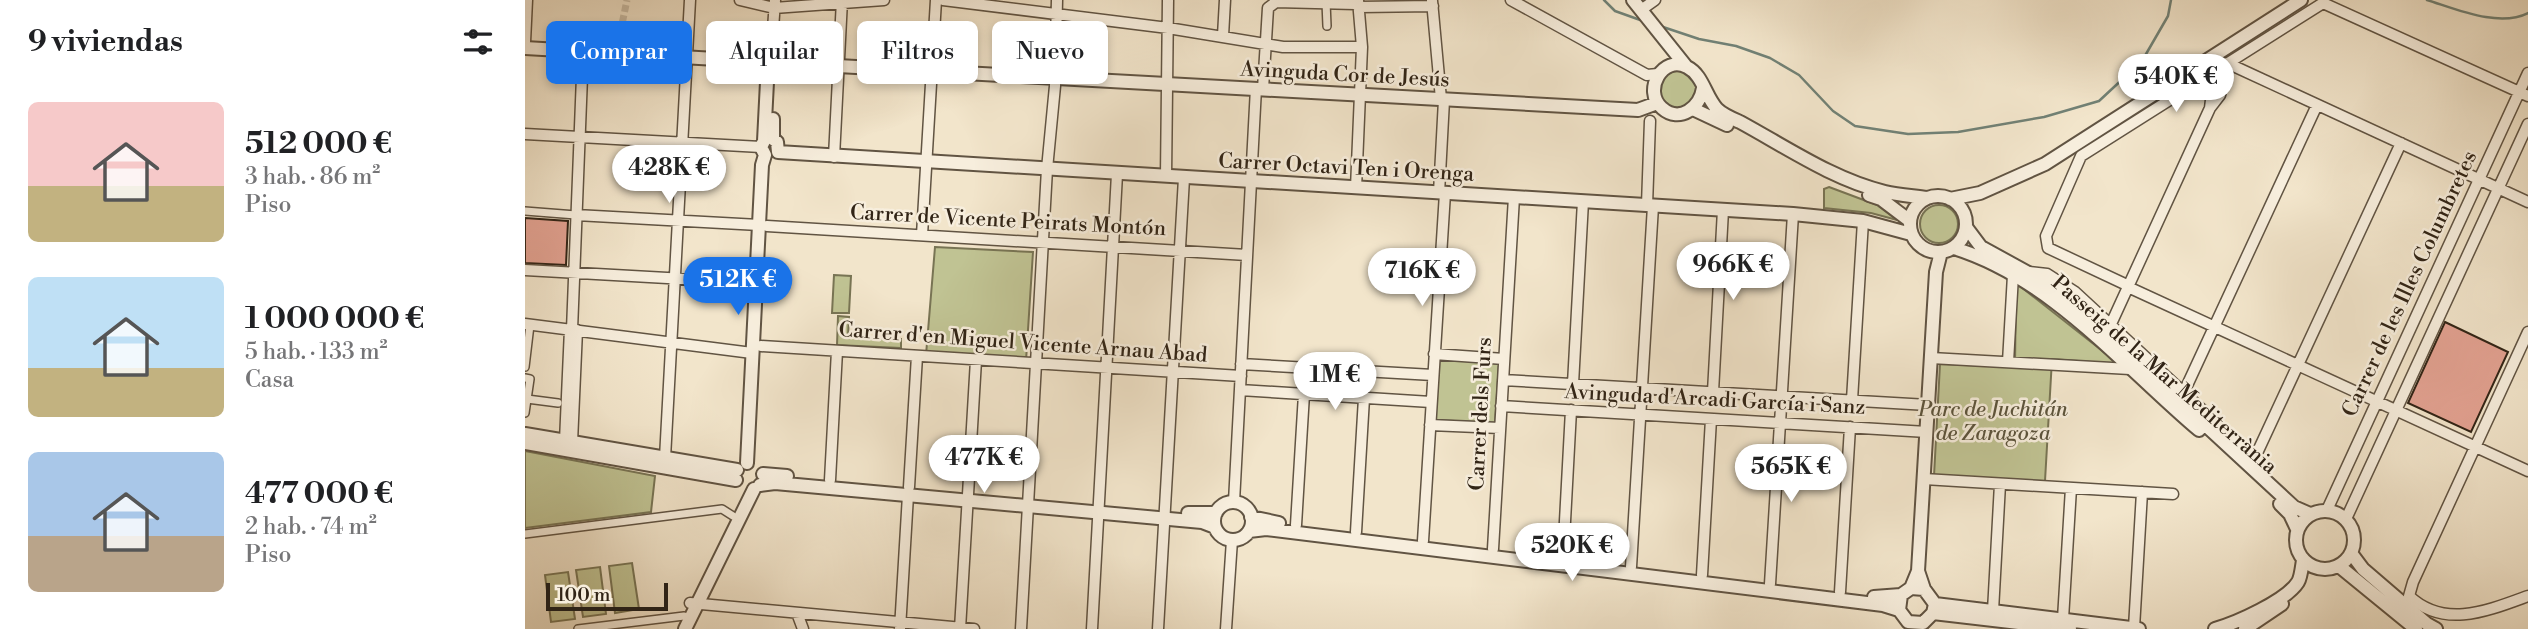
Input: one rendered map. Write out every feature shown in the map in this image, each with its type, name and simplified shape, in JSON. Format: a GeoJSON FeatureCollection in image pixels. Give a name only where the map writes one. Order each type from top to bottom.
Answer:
{"type":"FeatureCollection","features":[{"type":"Feature","properties":{"kind":"street"},"geometry":{"type":"LineString","coordinates":[[525,41],[527,0]]}},
{"type":"Feature","properties":{"kind":"street"},"geometry":{"type":"LineString","coordinates":[[689,21],[690,0]]}},
{"type":"Feature","properties":{"kind":"street"},"geometry":{"type":"LineString","coordinates":[[740,0],[774,4],[884,0]]}},
{"type":"Feature","properties":{"kind":"street"},"geometry":{"type":"LineString","coordinates":[[935,21],[936,0]]}},
{"type":"Feature","properties":{"kind":"street"},"geometry":{"type":"LineString","coordinates":[[943,0],[1168,28],[1283,47],[1362,47]]}},
{"type":"Feature","properties":{"kind":"street"},"geometry":{"type":"LineString","coordinates":[[1056,21],[1057,0]]}},
{"type":"Feature","properties":{"kind":"street"},"geometry":{"type":"LineString","coordinates":[[1166,176],[1168,0]]}},
{"type":"Feature","properties":{"kind":"street"},"geometry":{"type":"LineString","coordinates":[[1223,36],[1225,0]]}},
{"type":"Feature","properties":{"kind":"street"},"geometry":{"type":"LineString","coordinates":[[1511,0],[1656,76],[1685,65]]}},
{"type":"Feature","properties":{"kind":"street"},"geometry":{"type":"LineString","coordinates":[[1655,0],[1637,5],[1685,65],[1698,73],[1703,88],[1718,110],[1829,170],[1884,192],[1950,199],[1960,206],[1966,222]]}},
{"type":"Feature","properties":{"kind":"street"},"geometry":{"type":"LineString","coordinates":[[1950,199],[1980,194],[2045,164],[2301,0]]}},
{"type":"Feature","properties":{"kind":"street"},"geometry":{"type":"LineString","coordinates":[[1234,502],[1251,181],[1268,8],[1276,1],[1432,3],[1442,99],[1442,193],[1423,541]]}},
{"type":"Feature","properties":{"kind":"street"},"geometry":{"type":"LineString","coordinates":[[1326,1],[1327,26]]}},
{"type":"Feature","properties":{"kind":"street"},"geometry":{"type":"LineString","coordinates":[[841,21],[842,2]]}},
{"type":"Feature","properties":{"kind":"street"},"geometry":{"type":"LineString","coordinates":[[2524,94],[2323,3],[2081,156],[2046,236],[2048,248],[2528,471]]}},
{"type":"Feature","properties":{"kind":"street"},"geometry":{"type":"LineString","coordinates":[[1356,188],[1362,47],[1359,4]]}},
{"type":"Feature","properties":{"kind":"street"},"geometry":{"type":"LineString","coordinates":[[1632,566],[1650,205],[1650,121],[1661,107],[1656,76],[1663,38]]}},
{"type":"Feature","properties":{"kind":"street","name":"Avinguda Cor de Jesús"},"geometry":{"type":"LineString","coordinates":[[525,48],[546,49]]}},
{"type":"Feature","properties":{"kind":"street"},"geometry":{"type":"LineString","coordinates":[[2227,64],[2528,202]]}},
{"type":"Feature","properties":{"kind":"street"},"geometry":{"type":"LineString","coordinates":[[2111,324],[2210,108],[2220,95],[2227,64]]}},
{"type":"Feature","properties":{"kind":"street","name":"Carrer de les Illes Columbretes"},"geometry":{"type":"LineString","coordinates":[[2327,510],[2479,179],[2524,94],[2528,73]]}},
{"type":"Feature","properties":{"kind":"street"},"geometry":{"type":"LineString","coordinates":[[2202,79],[2212,92],[2210,108]]}},
{"type":"Feature","properties":{"kind":"street","name":"Avinguda Cor de Jesús"},"geometry":{"type":"LineString","coordinates":[[1108,81],[1638,110],[1661,107]]}},
{"type":"Feature","properties":{"kind":"street"},"geometry":{"type":"LineString","coordinates":[[568,446],[581,84]]}},
{"type":"Feature","properties":{"kind":"street"},"geometry":{"type":"LineString","coordinates":[[665,463],[685,84]]}},
{"type":"Feature","properties":{"kind":"street"},"geometry":{"type":"LineString","coordinates":[[677,629],[685,622],[694,603],[749,477],[772,84]]}},
{"type":"Feature","properties":{"kind":"street"},"geometry":{"type":"LineString","coordinates":[[834,157],[837,84]]}},
{"type":"Feature","properties":{"kind":"street"},"geometry":{"type":"LineString","coordinates":[[922,235],[930,84]]}},
{"type":"Feature","properties":{"kind":"street"},"geometry":{"type":"LineString","coordinates":[[1021,629],[1054,84]]}},
{"type":"Feature","properties":{"kind":"street"},"geometry":{"type":"LineString","coordinates":[[1661,107],[1679,114],[1693,109],[1701,100],[1703,88]]}},
{"type":"Feature","properties":{"kind":"street"},"geometry":{"type":"LineString","coordinates":[[2184,392],[2317,105]]}},
{"type":"Feature","properties":{"kind":"street"},"geometry":{"type":"LineString","coordinates":[[1693,109],[1827,178],[1881,199],[1910,227],[1918,245],[1942,251]]}},
{"type":"Feature","properties":{"kind":"street"},"geometry":{"type":"LineString","coordinates":[[1638,110],[1650,121]]}},
{"type":"Feature","properties":{"kind":"street","name":"Carrer de les Illes Columbretes"},"geometry":{"type":"LineString","coordinates":[[2346,519],[2528,124]]}},
{"type":"Feature","properties":{"kind":"street"},"geometry":{"type":"LineString","coordinates":[[525,135],[769,148]]}},
{"type":"Feature","properties":{"kind":"street"},"geometry":{"type":"LineString","coordinates":[[2045,164],[2059,161],[2092,142],[2106,140]]}},
{"type":"Feature","properties":{"kind":"street"},"geometry":{"type":"LineString","coordinates":[[2298,365],[2401,143]]}},
{"type":"Feature","properties":{"kind":"street","name":"Carrer Octavi Ten i Orenga"},"geometry":{"type":"LineString","coordinates":[[769,148],[834,157],[1793,214],[1910,227]]}},
{"type":"Feature","properties":{"kind":"street"},"geometry":{"type":"LineString","coordinates":[[1092,629],[1117,174]]}},
{"type":"Feature","properties":{"kind":"street"},"geometry":{"type":"LineString","coordinates":[[1158,629],[1184,177]]}},
{"type":"Feature","properties":{"kind":"street"},"geometry":{"type":"LineString","coordinates":[[1899,610],[1912,591],[1918,571],[1936,272],[1942,251],[1962,239],[1966,222],[1980,194]]}},
{"type":"Feature","properties":{"kind":"street","name":"Carrer dels Furs"},"geometry":{"type":"LineString","coordinates":[[1493,549],[1514,197]]}},
{"type":"Feature","properties":{"kind":"street"},"geometry":{"type":"LineString","coordinates":[[1910,227],[1915,207],[1927,198]]}},
{"type":"Feature","properties":{"kind":"street"},"geometry":{"type":"LineString","coordinates":[[1573,384],[1583,201]]}},
{"type":"Feature","properties":{"kind":"street"},"geometry":{"type":"LineString","coordinates":[[1713,392],[1723,210]]}},
{"type":"Feature","properties":{"kind":"street"},"geometry":{"type":"LineString","coordinates":[[525,211],[576,215]]}},
{"type":"Feature","properties":{"kind":"street"},"geometry":{"type":"LineString","coordinates":[[1770,584],[1793,214]]}},
{"type":"Feature","properties":{"kind":"street","name":"Carrer de Vicente Peirats Montón"},"geometry":{"type":"LineString","coordinates":[[576,215],[1247,255]]}},
{"type":"Feature","properties":{"kind":"street"},"geometry":{"type":"LineString","coordinates":[[1852,400],[1863,221]]}},
{"type":"Feature","properties":{"kind":"street","name":"Passeig de la Mar Mediterrània"},"geometry":{"type":"LineString","coordinates":[[1966,222],[1981,247],[2052,286],[2294,507],[2310,514]]}},
{"type":"Feature","properties":{"kind":"street"},"geometry":{"type":"LineString","coordinates":[[757,349],[756,283],[763,226]]}},
{"type":"Feature","properties":{"kind":"street","name":"Passeig de la Mar Mediterrània"},"geometry":{"type":"LineString","coordinates":[[1942,251],[1978,256],[2043,292],[2290,514],[2297,529]]}},
{"type":"Feature","properties":{"kind":"street"},"geometry":{"type":"LineString","coordinates":[[525,270],[756,283]]}},
{"type":"Feature","properties":{"kind":"street","name":"Passeig de la Mar Mediterrània"},"geometry":{"type":"LineString","coordinates":[[2027,271],[2047,274],[2075,292],[2248,452],[2258,451],[2298,365]]}},
{"type":"Feature","properties":{"kind":"street"},"geometry":{"type":"LineString","coordinates":[[2008,362],[2013,275]]}},
{"type":"Feature","properties":{"kind":"street"},"geometry":{"type":"LineString","coordinates":[[525,367],[528,324]]}},
{"type":"Feature","properties":{"kind":"street","name":"Carrer d'en Miguel Vicente Arnau Abad"},"geometry":{"type":"LineString","coordinates":[[528,324],[671,342],[757,349],[837,351],[1241,376]]}},
{"type":"Feature","properties":{"kind":"street"},"geometry":{"type":"LineString","coordinates":[[2528,332],[2409,596],[2417,605],[2444,618],[2467,619],[2528,596]]}},
{"type":"Feature","properties":{"kind":"street"},"geometry":{"type":"LineString","coordinates":[[830,484],[837,351]]}},
{"type":"Feature","properties":{"kind":"street"},"geometry":{"type":"LineString","coordinates":[[1434,355],[1504,359]]}},
{"type":"Feature","properties":{"kind":"street"},"geometry":{"type":"LineString","coordinates":[[900,626],[917,356]]}},
{"type":"Feature","properties":{"kind":"street"},"geometry":{"type":"LineString","coordinates":[[1931,358],[2130,369]]}},
{"type":"Feature","properties":{"kind":"street"},"geometry":{"type":"LineString","coordinates":[[960,628],[977,360]]}},
{"type":"Feature","properties":{"kind":"street"},"geometry":{"type":"LineString","coordinates":[[1241,364],[1433,375]]}},
{"type":"Feature","properties":{"kind":"street"},"geometry":{"type":"LineString","coordinates":[[525,378],[530,379],[525,413]]}},
{"type":"Feature","properties":{"kind":"street","name":"Avinguda d'Arcadi García i Sanz"},"geometry":{"type":"LineString","coordinates":[[1503,380],[1928,405]]}},
{"type":"Feature","properties":{"kind":"street"},"geometry":{"type":"LineString","coordinates":[[1240,390],[1431,402]]}},
{"type":"Feature","properties":{"kind":"street"},"geometry":{"type":"LineString","coordinates":[[1296,525],[1304,394]]}},
{"type":"Feature","properties":{"kind":"street"},"geometry":{"type":"LineString","coordinates":[[1356,532],[1364,398]]}},
{"type":"Feature","properties":{"kind":"street"},"geometry":{"type":"LineString","coordinates":[[527,399],[558,403]]}},
{"type":"Feature","properties":{"kind":"street","name":"Avinguda d'Arcadi García i Sanz"},"geometry":{"type":"LineString","coordinates":[[1501,406],[1927,432]]}},
{"type":"Feature","properties":{"kind":"street"},"geometry":{"type":"LineString","coordinates":[[1563,558],[1571,410]]}},
{"type":"Feature","properties":{"kind":"street"},"geometry":{"type":"LineString","coordinates":[[1702,575],[1711,419]]}},
{"type":"Feature","properties":{"kind":"street"},"geometry":{"type":"LineString","coordinates":[[1430,425],[1500,428]]}},
{"type":"Feature","properties":{"kind":"street"},"geometry":{"type":"LineString","coordinates":[[1840,592],[1850,427]]}},
{"type":"Feature","properties":{"kind":"street"},"geometry":{"type":"LineString","coordinates":[[525,434],[568,446],[749,477],[1165,515],[1202,522],[1215,527],[1221,536],[1232,540],[1240,539],[1249,531],[1266,529],[1883,605],[1899,610],[1908,622],[1923,623],[1934,608]]}},
{"type":"Feature","properties":{"kind":"street"},"geometry":{"type":"LineString","coordinates":[[525,443],[568,446]]}},
{"type":"Feature","properties":{"kind":"street"},"geometry":{"type":"LineString","coordinates":[[694,603],[749,477]]}},
{"type":"Feature","properties":{"kind":"street"},"geometry":{"type":"LineString","coordinates":[[1924,479],[2173,494]]}},
{"type":"Feature","properties":{"kind":"street"},"geometry":{"type":"LineString","coordinates":[[1993,611],[2000,484]]}},
{"type":"Feature","properties":{"kind":"street"},"geometry":{"type":"LineString","coordinates":[[2066,624],[2071,488]]}},
{"type":"Feature","properties":{"kind":"street"},"geometry":{"type":"LineString","coordinates":[[2134,628],[2141,492]]}},
{"type":"Feature","properties":{"kind":"street"},"geometry":{"type":"LineString","coordinates":[[1215,527],[1216,513],[1223,505],[1234,502],[1245,507],[1251,517],[1249,531]]}},
{"type":"Feature","properties":{"kind":"street"},"geometry":{"type":"LineString","coordinates":[[525,534],[722,509],[733,516]]}},
{"type":"Feature","properties":{"kind":"street"},"geometry":{"type":"LineString","coordinates":[[2245,629],[2273,613],[2319,569],[2339,566],[2351,553],[2354,535],[2346,519],[2327,510],[2310,514],[2297,529],[2295,546],[2303,560],[2319,569]]}},
{"type":"Feature","properties":{"kind":"street"},"geometry":{"type":"LineString","coordinates":[[1165,515],[1216,513]]}},
{"type":"Feature","properties":{"kind":"street"},"geometry":{"type":"LineString","coordinates":[[1251,517],[1296,525],[1884,598],[1912,591]]}},
{"type":"Feature","properties":{"kind":"street"},"geometry":{"type":"LineString","coordinates":[[1226,629],[1232,540]]}},
{"type":"Feature","properties":{"kind":"street"},"geometry":{"type":"LineString","coordinates":[[2351,553],[2363,569],[2436,629]]}},
{"type":"Feature","properties":{"kind":"street"},"geometry":{"type":"LineString","coordinates":[[2215,629],[2239,622],[2268,606],[2298,582],[2303,560]]}},
{"type":"Feature","properties":{"kind":"street"},"geometry":{"type":"LineString","coordinates":[[2339,566],[2416,629]]}},
{"type":"Feature","properties":{"kind":"street"},"geometry":{"type":"LineString","coordinates":[[1912,591],[1934,608],[2066,624],[2140,629]]}},
{"type":"Feature","properties":{"kind":"street"},"geometry":{"type":"LineString","coordinates":[[694,603],[900,626],[974,629]]}},
{"type":"Feature","properties":{"kind":"street"},"geometry":{"type":"LineString","coordinates":[[1934,608],[1993,611],[2066,624]]}},
{"type":"Feature","properties":{"kind":"street"},"geometry":{"type":"LineString","coordinates":[[797,613],[803,629]]}},
{"type":"Feature","properties":{"kind":"street"},"geometry":{"type":"LineString","coordinates":[[578,629],[685,622]]}},
{"type":"Feature","properties":{"kind":"green space"},"geometry":{"type":"Polygon","coordinates":[[[1678,71],[1691,77],[1697,90],[1691,103],[1678,109],[1665,103],[1659,90],[1665,77],[1678,71]]]}},
{"type":"Feature","properties":{"kind":"green space"},"geometry":{"type":"Polygon","coordinates":[[[1829,187],[1877,205],[1897,220],[1871,213],[1824,208],[1824,189],[1829,187]]]}},
{"type":"Feature","properties":{"kind":"green space"},"geometry":{"type":"Polygon","coordinates":[[[1939,205],[1953,210],[1958,224],[1953,238],[1939,243],[1925,238],[1920,224],[1925,210],[1939,205]]]}},
{"type":"Feature","properties":{"kind":"green space"},"geometry":{"type":"Polygon","coordinates":[[[935,247],[1033,252],[1026,361],[926,355],[935,247]]]}},
{"type":"Feature","properties":{"kind":"green space"},"geometry":{"type":"Polygon","coordinates":[[[834,275],[851,276],[849,313],[832,313],[834,275]]]}},
{"type":"Feature","properties":{"kind":"green space","name":"Parc de Juchitán de Zaragoza"},"geometry":{"type":"Polygon","coordinates":[[[2016,283],[2119,364],[2052,359],[2045,481],[1934,476],[1940,364],[2015,367],[2016,283]]]}},
{"type":"Feature","properties":{"kind":"green space"},"geometry":{"type":"Polygon","coordinates":[[[838,316],[849,317],[848,336],[901,339],[901,348],[837,345],[838,316]]]}},
{"type":"Feature","properties":{"kind":"green space"},"geometry":{"type":"Polygon","coordinates":[[[1438,359],[1499,363],[1495,423],[1435,420],[1438,359]]]}},
{"type":"Feature","properties":{"kind":"green space"},"geometry":{"type":"Polygon","coordinates":[[[525,451],[655,476],[651,512],[525,528],[525,451]]]}},
{"type":"Feature","properties":{"kind":"green space"},"geometry":{"type":"Polygon","coordinates":[[[632,563],[639,609],[615,613],[609,566],[632,563]]]}},
{"type":"Feature","properties":{"kind":"green space"},"geometry":{"type":"Polygon","coordinates":[[[600,567],[606,614],[583,617],[576,570],[600,567]]]}},
{"type":"Feature","properties":{"kind":"green space"},"geometry":{"type":"Polygon","coordinates":[[[568,572],[575,619],[551,622],[545,575],[568,572]]]}},
{"type":"Feature","properties":{"kind":"building"},"geometry":{"type":"Polygon","coordinates":[[[525,218],[568,221],[566,265],[525,263],[525,218]]]}},
{"type":"Feature","properties":{"kind":"building"},"geometry":{"type":"Polygon","coordinates":[[[2445,322],[2508,352],[2471,432],[2408,403],[2445,322]]]}},
{"type":"Feature","properties":{"kind":"waterway"},"geometry":{"type":"LineString","coordinates":[[1604,0],[1615,11],[1643,21]]}},
{"type":"Feature","properties":{"kind":"waterway"},"geometry":{"type":"LineString","coordinates":[[1660,26],[1770,58],[1799,75],[1833,111],[1855,126],[1908,134],[1958,132],[2044,117],[2099,101],[2142,61],[2168,16],[2171,0]]}},
{"type":"Feature","properties":{"kind":"waterway"},"geometry":{"type":"LineString","coordinates":[[2427,0],[2491,18],[2504,19],[2528,13]]}},
{"type":"Feature","properties":{"kind":"tunnel"},"geometry":{"type":"LineString","coordinates":[[623,21],[627,0]]}}]}
